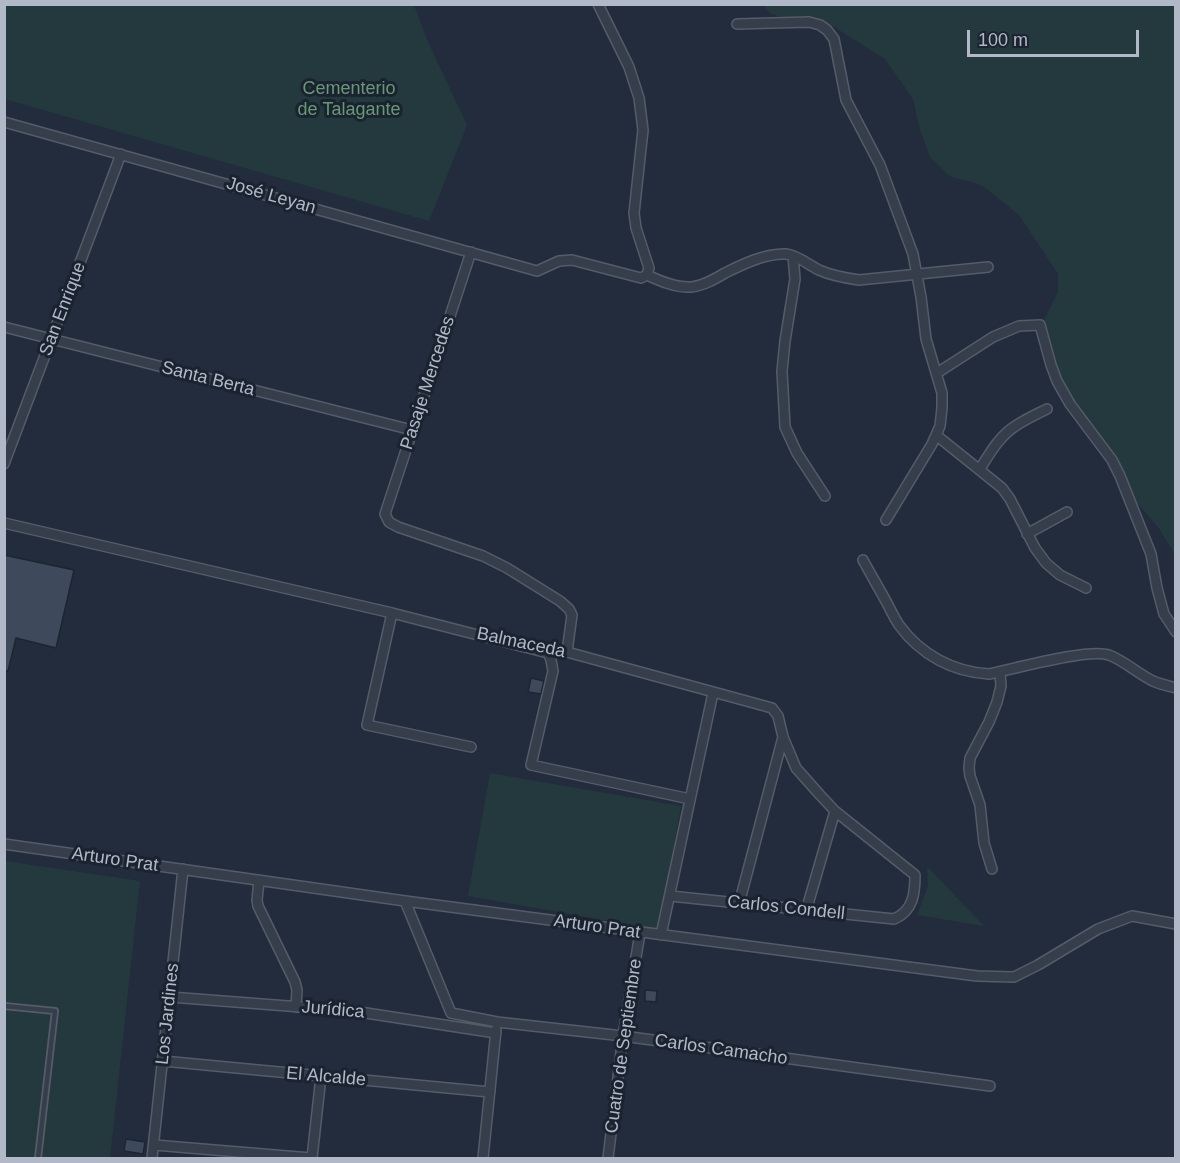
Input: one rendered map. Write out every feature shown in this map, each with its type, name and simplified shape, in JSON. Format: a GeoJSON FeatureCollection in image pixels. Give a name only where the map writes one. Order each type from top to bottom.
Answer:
{"type":"FeatureCollection","features":[{"type":"Feature","properties":{"kind":"street"},"geometry":{"type":"LineString","coordinates":[[598,4],[629,67],[641,106],[643,130],[634,213],[636,228],[649,268],[647,275],[682,287],[692,286],[715,279],[742,264],[787,254],[818,270],[847,279],[859,280],[988,267]]}},
{"type":"Feature","properties":{"kind":"street"},"geometry":{"type":"LineString","coordinates":[[737,24],[809,22],[820,25],[834,39],[846,100],[880,165],[913,254],[918,273],[926,339],[942,393],[942,408],[940,426],[932,444],[886,520]]}},
{"type":"Feature","properties":{"kind":"street","name":"José Leyan"},"geometry":{"type":"LineString","coordinates":[[4,122],[537,271],[559,261],[572,260],[638,278],[647,275]]}},
{"type":"Feature","properties":{"kind":"street","name":"San Enrique"},"geometry":{"type":"LineString","coordinates":[[4,464],[121,154]]}},
{"type":"Feature","properties":{"kind":"street","name":"Pasaje Mercedes"},"geometry":{"type":"LineString","coordinates":[[471,252],[385,514],[389,522],[398,527],[490,559],[560,601],[572,615],[567,652]]}},
{"type":"Feature","properties":{"kind":"street"},"geometry":{"type":"LineString","coordinates":[[793,256],[795,279],[782,372],[785,427],[790,440],[825,496]]}},
{"type":"Feature","properties":{"kind":"street"},"geometry":{"type":"LineString","coordinates":[[937,373],[993,337],[1019,326],[1040,325],[1051,364],[1070,404],[1112,460],[1120,476],[1151,554],[1164,614],[1176,632]]}},
{"type":"Feature","properties":{"kind":"street","name":"Santa Berta"},"geometry":{"type":"LineString","coordinates":[[4,327],[412,430]]}},
{"type":"Feature","properties":{"kind":"street"},"geometry":{"type":"LineString","coordinates":[[980,469],[1007,432],[1047,409]]}},
{"type":"Feature","properties":{"kind":"street"},"geometry":{"type":"LineString","coordinates":[[936,435],[997,483],[1006,493],[1040,556],[1052,570],[1086,588]]}},
{"type":"Feature","properties":{"kind":"street"},"geometry":{"type":"LineString","coordinates":[[1027,534],[1067,512]]}},
{"type":"Feature","properties":{"kind":"street","name":"Balmaceda"},"geometry":{"type":"LineString","coordinates":[[4,523],[392,613],[548,652],[567,652],[772,708],[778,716],[783,737],[796,768],[835,811],[915,875],[915,887],[909,909],[902,916]]}},
{"type":"Feature","properties":{"kind":"street"},"geometry":{"type":"LineString","coordinates":[[863,560],[899,625],[922,650],[955,668],[978,674],[990,674],[1098,653],[1108,654],[1152,680],[1176,688]]}},
{"type":"Feature","properties":{"kind":"street"},"geometry":{"type":"LineString","coordinates":[[392,613],[368,724],[471,747]]}},
{"type":"Feature","properties":{"kind":"street"},"geometry":{"type":"LineString","coordinates":[[548,652],[553,671],[531,765],[690,799]]}},
{"type":"Feature","properties":{"kind":"street"},"geometry":{"type":"LineString","coordinates":[[993,869],[984,843],[980,805],[969,768],[970,758],[997,702],[1001,686],[1000,672]]}},
{"type":"Feature","properties":{"kind":"street"},"geometry":{"type":"LineString","coordinates":[[661,935],[713,693]]}},
{"type":"Feature","properties":{"kind":"street"},"geometry":{"type":"LineString","coordinates":[[740,904],[783,737]]}},
{"type":"Feature","properties":{"kind":"street"},"geometry":{"type":"LineString","coordinates":[[806,911],[835,811]]}},
{"type":"Feature","properties":{"kind":"street","name":"Arturo Prat"},"geometry":{"type":"LineString","coordinates":[[4,844],[640,933],[977,976],[1014,977],[1098,929],[1132,916],[1176,924]]}},
{"type":"Feature","properties":{"kind":"street","name":"Los Jardines"},"geometry":{"type":"LineString","coordinates":[[152,1158],[183,869]]}},
{"type":"Feature","properties":{"kind":"street"},"geometry":{"type":"LineString","coordinates":[[259,881],[257,904],[295,982],[296,1007]]}},
{"type":"Feature","properties":{"kind":"street","name":"Carlos Condell"},"geometry":{"type":"LineString","coordinates":[[670,896],[894,919],[902,916]]}},
{"type":"Feature","properties":{"kind":"street","name":"Carlos Camacho"},"geometry":{"type":"LineString","coordinates":[[405,901],[451,1013],[497,1022],[623,1036],[990,1086]]}},
{"type":"Feature","properties":{"kind":"street","name":"Cuatro de Septiembre"},"geometry":{"type":"LineString","coordinates":[[608,1158],[623,1036],[640,933]]}},
{"type":"Feature","properties":{"kind":"street","name":"Jurídica"},"geometry":{"type":"LineString","coordinates":[[170,998],[371,1014],[496,1033]]}},
{"type":"Feature","properties":{"kind":"street"},"geometry":{"type":"LineString","coordinates":[[483,1158],[497,1022]]}},
{"type":"Feature","properties":{"kind":"street","name":"El Alcalde"},"geometry":{"type":"LineString","coordinates":[[163,1061],[490,1092]]}},
{"type":"Feature","properties":{"kind":"street"},"geometry":{"type":"LineString","coordinates":[[154,1145],[311,1158],[321,1076]]}},
{"type":"Feature","properties":{"kind":"lane"},"geometry":{"type":"LineString","coordinates":[[4,1005],[55,1011],[38,1158]]}},
{"type":"Feature","properties":{"kind":"green space","name":"Cementerio de Talagante"},"geometry":{"type":"Polygon","coordinates":[[[4,5],[414,5],[428,42],[467,125],[429,221],[5,99],[4,5]]]}},
{"type":"Feature","properties":{"kind":"green space"},"geometry":{"type":"Polygon","coordinates":[[[763,5],[1175,5],[1175,554],[1065,398],[1043,341],[1045,318],[1058,292],[1058,274],[1019,215],[984,187],[949,176],[930,157],[920,130],[913,99],[885,59],[834,27],[807,16],[783,17],[771,14],[763,5]]]}},
{"type":"Feature","properties":{"kind":"green space"},"geometry":{"type":"Polygon","coordinates":[[[490,773],[681,806],[659,930],[468,896],[490,773]]]}},
{"type":"Feature","properties":{"kind":"green space"},"geometry":{"type":"Polygon","coordinates":[[[5,861],[140,881],[110,1158],[5,1158],[5,861]]]}},
{"type":"Feature","properties":{"kind":"green space"},"geometry":{"type":"Polygon","coordinates":[[[927,866],[984,926],[917,915],[928,886],[927,866]]]}},
{"type":"Feature","properties":{"kind":"building"},"geometry":{"type":"Polygon","coordinates":[[[4,555],[74,570],[56,648],[16,638],[8,671],[4,670],[4,555]]]}},
{"type":"Feature","properties":{"kind":"building"},"geometry":{"type":"Polygon","coordinates":[[[531,678],[544,681],[541,694],[528,692],[531,678]]]}},
{"type":"Feature","properties":{"kind":"building"},"geometry":{"type":"Polygon","coordinates":[[[645,990],[657,991],[656,1002],[645,1001],[645,990]]]}},
{"type":"Feature","properties":{"kind":"building"},"geometry":{"type":"Polygon","coordinates":[[[126,1139],[145,1142],[143,1154],[124,1151],[126,1139]]]}}]}
